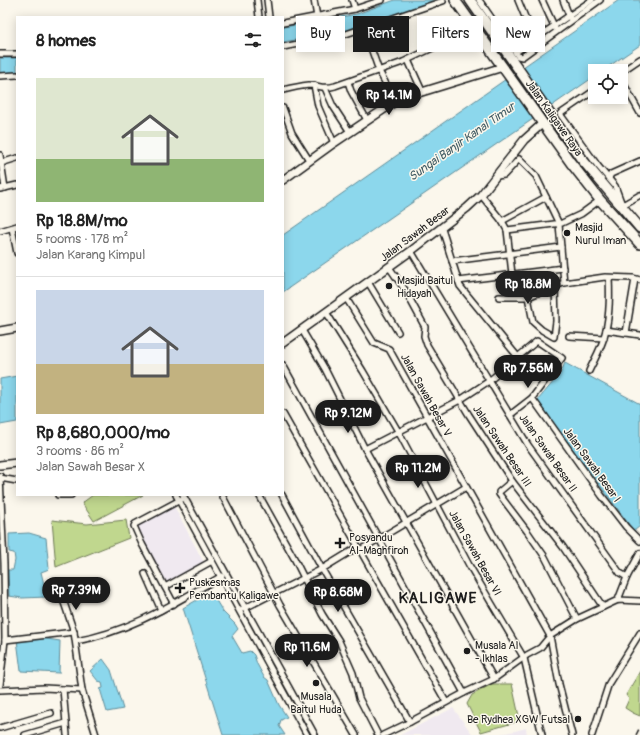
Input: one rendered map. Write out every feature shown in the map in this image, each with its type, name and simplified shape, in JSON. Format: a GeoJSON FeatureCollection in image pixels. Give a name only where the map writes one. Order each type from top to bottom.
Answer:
{"type":"FeatureCollection","features":[{"type":"Feature","properties":{"kind":"highway","name":"Jalan Kaligawe Raya"},"geometry":{"type":"LineString","coordinates":[[456,0],[467,16]]}},
{"type":"Feature","properties":{"kind":"highway","name":"Jalan Kaligawe Raya"},"geometry":{"type":"LineString","coordinates":[[470,0],[580,157],[639,224]]}},
{"type":"Feature","properties":{"kind":"highway","name":"Jalan Kaligawe Raya"},"geometry":{"type":"LineString","coordinates":[[483,39],[571,163],[600,200],[640,244]]}},
{"type":"Feature","properties":{"kind":"street"},"geometry":{"type":"LineString","coordinates":[[256,0],[259,16]]}},
{"type":"Feature","properties":{"kind":"street"},"geometry":{"type":"LineString","coordinates":[[267,0],[269,16]]}},
{"type":"Feature","properties":{"kind":"street"},"geometry":{"type":"LineString","coordinates":[[314,0],[317,16]]}},
{"type":"Feature","properties":{"kind":"street"},"geometry":{"type":"LineString","coordinates":[[352,0],[355,9]]}},
{"type":"Feature","properties":{"kind":"street"},"geometry":{"type":"LineString","coordinates":[[322,16],[355,9],[382,0]]}},
{"type":"Feature","properties":{"kind":"street"},"geometry":{"type":"LineString","coordinates":[[479,0],[491,17]]}},
{"type":"Feature","properties":{"kind":"street"},"geometry":{"type":"LineString","coordinates":[[518,0],[524,16]]}},
{"type":"Feature","properties":{"kind":"street"},"geometry":{"type":"LineString","coordinates":[[542,0],[556,31]]}},
{"type":"Feature","properties":{"kind":"street"},"geometry":{"type":"LineString","coordinates":[[563,0],[570,18]]}},
{"type":"Feature","properties":{"kind":"street"},"geometry":{"type":"LineString","coordinates":[[545,37],[556,31],[570,18],[593,1],[600,0]]}},
{"type":"Feature","properties":{"kind":"street"},"geometry":{"type":"LineString","coordinates":[[399,16],[443,1]]}},
{"type":"Feature","properties":{"kind":"street"},"geometry":{"type":"LineString","coordinates":[[545,34],[553,26],[570,18]]}},
{"type":"Feature","properties":{"kind":"street"},"geometry":{"type":"LineString","coordinates":[[284,23],[296,21]]}},
{"type":"Feature","properties":{"kind":"street"},"geometry":{"type":"LineString","coordinates":[[284,47],[353,32]]}},
{"type":"Feature","properties":{"kind":"street"},"geometry":{"type":"LineString","coordinates":[[373,52],[380,71],[395,101]]}},
{"type":"Feature","properties":{"kind":"street"},"geometry":{"type":"LineString","coordinates":[[284,90],[314,85],[325,88],[348,82],[380,71],[425,52]]}},
{"type":"Feature","properties":{"kind":"street"},"geometry":{"type":"LineString","coordinates":[[516,52],[518,56],[522,57],[527,52]]}},
{"type":"Feature","properties":{"kind":"street"},"geometry":{"type":"LineString","coordinates":[[0,54],[16,54]]}},
{"type":"Feature","properties":{"kind":"street"},"geometry":{"type":"LineString","coordinates":[[408,60],[422,91]]}},
{"type":"Feature","properties":{"kind":"street"},"geometry":{"type":"LineString","coordinates":[[628,68],[640,61]]}},
{"type":"Feature","properties":{"kind":"street"},"geometry":{"type":"LineString","coordinates":[[284,179],[309,160],[395,101],[422,91],[505,69]]}},
{"type":"Feature","properties":{"kind":"street"},"geometry":{"type":"LineString","coordinates":[[0,76],[16,77]]}},
{"type":"Feature","properties":{"kind":"street"},"geometry":{"type":"LineString","coordinates":[[348,82],[351,92],[366,120]]}},
{"type":"Feature","properties":{"kind":"street"},"geometry":{"type":"LineString","coordinates":[[314,85],[318,106],[334,143]]}},
{"type":"Feature","properties":{"kind":"street"},"geometry":{"type":"LineString","coordinates":[[325,88],[333,106],[350,132]]}},
{"type":"Feature","properties":{"kind":"street"},"geometry":{"type":"LineString","coordinates":[[628,92],[640,113]]}},
{"type":"Feature","properties":{"kind":"street"},"geometry":{"type":"LineString","coordinates":[[588,95],[560,114],[598,166],[615,186],[621,205],[640,195]]}},
{"type":"Feature","properties":{"kind":"street"},"geometry":{"type":"LineString","coordinates":[[284,111],[289,126],[309,160]]}},
{"type":"Feature","properties":{"kind":"street","name":"Jalan Sawah Besar"},"geometry":{"type":"LineString","coordinates":[[284,342],[442,229],[481,195],[540,120]]}},
{"type":"Feature","properties":{"kind":"street"},"geometry":{"type":"LineString","coordinates":[[0,155],[2,189],[16,185]]}},
{"type":"Feature","properties":{"kind":"street"},"geometry":{"type":"LineString","coordinates":[[1,163],[16,158]]}},
{"type":"Feature","properties":{"kind":"street"},"geometry":{"type":"LineString","coordinates":[[497,176],[504,175],[519,159],[536,176],[559,224],[564,283]]}},
{"type":"Feature","properties":{"kind":"street"},"geometry":{"type":"LineString","coordinates":[[608,178],[611,174],[640,161]]}},
{"type":"Feature","properties":{"kind":"street"},"geometry":{"type":"LineString","coordinates":[[481,195],[502,221],[507,230],[512,274]]}},
{"type":"Feature","properties":{"kind":"street"},"geometry":{"type":"LineString","coordinates":[[502,221],[546,197]]}},
{"type":"Feature","properties":{"kind":"street"},"geometry":{"type":"LineString","coordinates":[[507,230],[559,224],[582,214],[600,200]]}},
{"type":"Feature","properties":{"kind":"street"},"geometry":{"type":"LineString","coordinates":[[0,231],[14,227],[16,244]]}},
{"type":"Feature","properties":{"kind":"street"},"geometry":{"type":"LineString","coordinates":[[442,229],[460,286],[518,357]]}},
{"type":"Feature","properties":{"kind":"street"},"geometry":{"type":"LineString","coordinates":[[452,261],[510,255],[561,247]]}},
{"type":"Feature","properties":{"kind":"street","name":"Jalan Sawah Besar II"},"geometry":{"type":"LineString","coordinates":[[411,251],[528,445],[620,573],[627,577]]}},
{"type":"Feature","properties":{"kind":"street","name":"Jalan Sawah Besar III"},"geometry":{"type":"LineString","coordinates":[[389,267],[405,290],[425,327],[424,336],[427,345],[460,400],[512,482],[563,547],[603,607]]}},
{"type":"Feature","properties":{"kind":"street"},"geometry":{"type":"LineString","coordinates":[[458,281],[563,268]]}},
{"type":"Feature","properties":{"kind":"street"},"geometry":{"type":"LineString","coordinates":[[589,371],[604,338],[606,330],[610,292],[609,278]]}},
{"type":"Feature","properties":{"kind":"street"},"geometry":{"type":"LineString","coordinates":[[499,297],[528,297],[564,283],[609,278],[637,279],[626,333]]}},
{"type":"Feature","properties":{"kind":"street"},"geometry":{"type":"LineString","coordinates":[[368,282],[390,316],[398,332]]}},
{"type":"Feature","properties":{"kind":"street"},"geometry":{"type":"LineString","coordinates":[[528,297],[533,322],[542,330],[554,337],[556,321],[554,288]]}},
{"type":"Feature","properties":{"kind":"street","name":"Jalan Sawah Besar V"},"geometry":{"type":"LineString","coordinates":[[346,298],[374,343],[389,349],[550,636],[559,684],[572,735]]}},
{"type":"Feature","properties":{"kind":"street","name":"Jalan Sawah Besar VI"},"geometry":{"type":"LineString","coordinates":[[326,312],[398,431],[469,565],[524,658],[542,735]]}},
{"type":"Feature","properties":{"kind":"street"},"geometry":{"type":"LineString","coordinates":[[0,331],[16,328]]}},
{"type":"Feature","properties":{"kind":"street"},"geometry":{"type":"LineString","coordinates":[[302,330],[325,369],[365,449],[494,679]]}},
{"type":"Feature","properties":{"kind":"street"},"geometry":{"type":"LineString","coordinates":[[606,330],[640,335]]}},
{"type":"Feature","properties":{"kind":"street"},"geometry":{"type":"LineString","coordinates":[[569,336],[604,338]]}},
{"type":"Feature","properties":{"kind":"street"},"geometry":{"type":"LineString","coordinates":[[365,449],[460,400],[489,381],[537,341],[562,358],[532,398],[510,415]]}},
{"type":"Feature","properties":{"kind":"street"},"geometry":{"type":"LineString","coordinates":[[284,367],[464,693]]}},
{"type":"Feature","properties":{"kind":"street","name":"Jalan Sawah Besar I"},"geometry":{"type":"LineString","coordinates":[[532,398],[602,496],[626,527],[640,541]]}},
{"type":"Feature","properties":{"kind":"street"},"geometry":{"type":"LineString","coordinates":[[284,416],[446,702]]}},
{"type":"Feature","properties":{"kind":"street"},"geometry":{"type":"LineString","coordinates":[[0,465],[16,463]]}},
{"type":"Feature","properties":{"kind":"street"},"geometry":{"type":"LineString","coordinates":[[0,685],[2,655],[5,640],[4,564],[0,478],[16,481]]}},
{"type":"Feature","properties":{"kind":"street"},"geometry":{"type":"LineString","coordinates":[[512,482],[499,492],[499,494],[545,557],[577,619]]}},
{"type":"Feature","properties":{"kind":"street"},"geometry":{"type":"LineString","coordinates":[[240,611],[322,569],[359,548],[379,539],[466,487]]}},
{"type":"Feature","properties":{"kind":"street"},"geometry":{"type":"LineString","coordinates":[[176,496],[307,735]]}},
{"type":"Feature","properties":{"kind":"street"},"geometry":{"type":"LineString","coordinates":[[174,604],[139,539],[134,526],[135,524],[179,501],[184,496],[315,735]]}},
{"type":"Feature","properties":{"kind":"street"},"geometry":{"type":"LineString","coordinates":[[223,496],[273,593],[356,735]]}},
{"type":"Feature","properties":{"kind":"street"},"geometry":{"type":"LineString","coordinates":[[260,496],[322,614],[338,641],[353,673],[359,698],[378,735]]}},
{"type":"Feature","properties":{"kind":"street"},"geometry":{"type":"LineString","coordinates":[[283,496],[322,569],[410,722]]}},
{"type":"Feature","properties":{"kind":"street"},"geometry":{"type":"LineString","coordinates":[[618,600],[627,577],[640,553]]}},
{"type":"Feature","properties":{"kind":"street"},"geometry":{"type":"LineString","coordinates":[[165,587],[212,561]]}},
{"type":"Feature","properties":{"kind":"street"},"geometry":{"type":"LineString","coordinates":[[145,574],[161,610]]}},
{"type":"Feature","properties":{"kind":"street"},"geometry":{"type":"LineString","coordinates":[[76,641],[112,632],[174,604],[226,574]]}},
{"type":"Feature","properties":{"kind":"street"},"geometry":{"type":"LineString","coordinates":[[58,585],[74,632],[82,690],[96,735]]}},
{"type":"Feature","properties":{"kind":"street"},"geometry":{"type":"LineString","coordinates":[[383,735],[494,679],[527,655],[540,648],[550,636],[577,619],[618,600],[640,601]]}},
{"type":"Feature","properties":{"kind":"street"},"geometry":{"type":"LineString","coordinates":[[5,640],[74,632]]}},
{"type":"Feature","properties":{"kind":"street"},"geometry":{"type":"LineString","coordinates":[[592,735],[610,683],[640,633]]}},
{"type":"Feature","properties":{"kind":"street"},"geometry":{"type":"LineString","coordinates":[[63,689],[67,735]]}},
{"type":"Feature","properties":{"kind":"street"},"geometry":{"type":"LineString","coordinates":[[0,690],[82,690]]}},
{"type":"Feature","properties":{"kind":"street"},"geometry":{"type":"LineString","coordinates":[[0,728],[51,713]]}},
{"type":"Feature","properties":{"kind":"street"},"geometry":{"type":"LineString","coordinates":[[25,735],[66,723]]}},
{"type":"Feature","properties":{"kind":"shaded area"},"geometry":{"type":"Polygon","coordinates":[[[174,506],[204,563],[166,584],[135,528],[174,506]]]}},
{"type":"Feature","properties":{"kind":"shaded area"},"geometry":{"type":"Polygon","coordinates":[[[453,708],[473,735],[400,735],[453,708]]]}},
{"type":"Feature","properties":{"kind":"shaded area"},"geometry":{"type":"Polygon","coordinates":[[[526,728],[527,735],[496,735],[515,731],[526,728]]]}},
{"type":"Feature","properties":{"kind":"green space"},"geometry":{"type":"Polygon","coordinates":[[[92,496],[141,496],[94,521],[82,503],[92,496]]]}},
{"type":"Feature","properties":{"kind":"green space"},"geometry":{"type":"Polygon","coordinates":[[[52,520],[87,524],[126,520],[129,538],[56,567],[52,520]]]}},
{"type":"Feature","properties":{"kind":"green space"},"geometry":{"type":"Polygon","coordinates":[[[640,671],[640,716],[625,708],[629,699],[626,695],[640,671]]]}},
{"type":"Feature","properties":{"kind":"green space"},"geometry":{"type":"Polygon","coordinates":[[[492,684],[512,684],[520,721],[481,732],[467,704],[472,695],[492,684]]]}},
{"type":"Feature","properties":{"kind":"water"},"geometry":{"type":"Polygon","coordinates":[[[395,0],[440,0],[393,16],[353,16],[353,30],[345,32],[345,16],[357,14],[395,0]]]}},
{"type":"Feature","properties":{"kind":"water","name":"Sungai Banjir Kanal Timur"},"geometry":{"type":"Polygon","coordinates":[[[619,0],[640,0],[640,45],[612,64],[588,64],[588,81],[284,291],[284,234],[619,0]]]}},
{"type":"Feature","properties":{"kind":"water"},"geometry":{"type":"Polygon","coordinates":[[[296,25],[296,40],[284,42],[284,27],[296,25]]]}},
{"type":"Feature","properties":{"kind":"water"},"geometry":{"type":"Polygon","coordinates":[[[0,58],[16,58],[16,74],[0,74],[0,58]]]}},
{"type":"Feature","properties":{"kind":"water"},"geometry":{"type":"Polygon","coordinates":[[[565,363],[640,404],[640,526],[634,531],[537,401],[560,374],[565,363]]]}},
{"type":"Feature","properties":{"kind":"water"},"geometry":{"type":"Polygon","coordinates":[[[16,376],[16,422],[0,425],[0,379],[16,376]]]}},
{"type":"Feature","properties":{"kind":"water"},"geometry":{"type":"Polygon","coordinates":[[[29,533],[46,538],[49,569],[41,572],[47,597],[22,598],[9,596],[8,570],[13,570],[15,560],[14,553],[9,552],[9,534],[29,533]]]}},
{"type":"Feature","properties":{"kind":"water"},"geometry":{"type":"Polygon","coordinates":[[[211,592],[223,612],[238,629],[232,636],[242,653],[250,651],[254,655],[264,677],[268,680],[279,705],[287,717],[281,720],[279,726],[285,735],[223,735],[183,608],[211,592]]]}},
{"type":"Feature","properties":{"kind":"water"},"geometry":{"type":"Polygon","coordinates":[[[46,637],[47,639],[60,641],[59,673],[21,671],[17,640],[46,637]]]}},
{"type":"Feature","properties":{"kind":"water"},"geometry":{"type":"Polygon","coordinates":[[[103,659],[111,670],[123,709],[107,712],[100,689],[103,688],[102,682],[98,681],[90,671],[103,659]]]}},
{"type":"Feature","properties":{"kind":"railway"},"geometry":{"type":"LineString","coordinates":[[636,735],[640,727]]}},
{"type":"Feature","properties":{"kind":"place","name":"Masjid Nurul Iman"},"geometry":{"type":"Point","coordinates":[567,233]}},
{"type":"Feature","properties":{"kind":"place","name":"Masjid Baitul Hidayah"},"geometry":{"type":"Point","coordinates":[389,286]}},
{"type":"Feature","properties":{"kind":"place","name":"Posyandu Al-Maghfiroh"},"geometry":{"type":"Point","coordinates":[340,543]}},
{"type":"Feature","properties":{"kind":"place","name":"Puskesmas Pembantu Kaligawe"},"geometry":{"type":"Point","coordinates":[180,588]}},
{"type":"Feature","properties":{"kind":"place","name":"Musala Al - Ikhlas"},"geometry":{"type":"Point","coordinates":[467,651]}},
{"type":"Feature","properties":{"kind":"place","name":"Musala Baitul Huda"},"geometry":{"type":"Point","coordinates":[316,683]}},
{"type":"Feature","properties":{"kind":"place","name":"Be Rydhea XGW Futsal"},"geometry":{"type":"Point","coordinates":[578,719]}},
{"type":"Feature","properties":{"kind":"district","name":"KALIGAWE"},"geometry":{"type":"Point","coordinates":[438,598]}}]}
